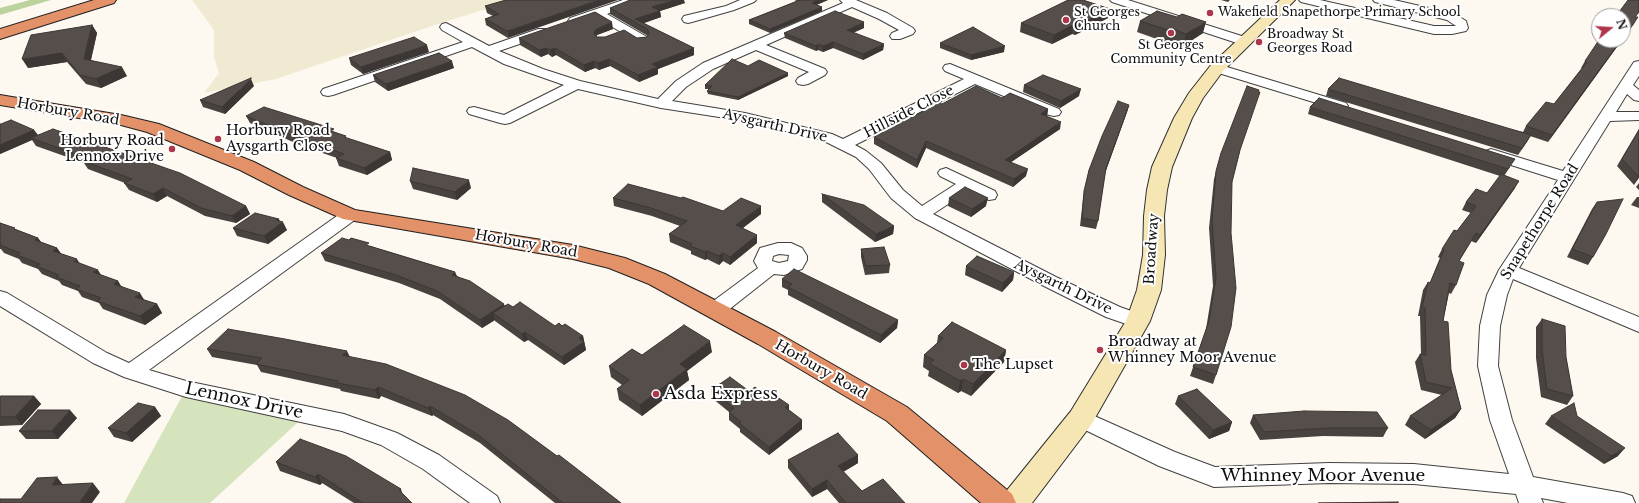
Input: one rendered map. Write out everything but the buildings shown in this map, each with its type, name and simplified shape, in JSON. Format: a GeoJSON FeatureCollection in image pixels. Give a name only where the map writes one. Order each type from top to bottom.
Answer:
{"type":"FeatureCollection","features":[{"type":"Feature","properties":{"kind":"highway"},"geometry":{"type":"LineString","coordinates":[[0,23],[76,0]]}},
{"type":"Feature","properties":{"kind":"highway"},"geometry":{"type":"LineString","coordinates":[[0,34],[109,0]]}},
{"type":"Feature","properties":{"kind":"highway","name":"Horbury Road"},"geometry":{"type":"LineString","coordinates":[[0,100],[121,120],[153,128],[247,166],[296,191],[350,214],[573,252],[616,263],[657,279],[767,338],[896,414],[914,427],[1002,503]]}},
{"type":"Feature","properties":{"kind":"street"},"geometry":{"type":"LineString","coordinates":[[488,51],[634,0]]}},
{"type":"Feature","properties":{"kind":"street"},"geometry":{"type":"LineString","coordinates":[[688,19],[730,8],[750,0]]}},
{"type":"Feature","properties":{"kind":"street"},"geometry":{"type":"LineString","coordinates":[[1116,0],[1244,41]]}},
{"type":"Feature","properties":{"kind":"street","name":"Broadway"},"geometry":{"type":"LineString","coordinates":[[1015,503],[1081,418],[1138,321],[1149,290],[1154,256],[1154,216],[1157,190],[1162,167],[1183,118],[1195,97],[1217,68],[1288,0]]}},
{"type":"Feature","properties":{"kind":"street"},"geometry":{"type":"LineString","coordinates":[[1305,0],[1434,30],[1452,30],[1462,28],[1462,24],[1451,17],[1379,0]]}},
{"type":"Feature","properties":{"kind":"street"},"geometry":{"type":"LineString","coordinates":[[661,104],[681,84],[708,66],[755,46],[849,1],[884,16],[909,31],[896,36]]}},
{"type":"Feature","properties":{"kind":"street"},"geometry":{"type":"LineString","coordinates":[[597,13],[642,40]]}},
{"type":"Feature","properties":{"kind":"street","name":"Aysgarth Drive"},"geometry":{"type":"LineString","coordinates":[[446,27],[488,51],[538,72],[576,84],[661,104],[745,118],[807,131],[827,137],[861,154],[875,166],[897,194],[921,214],[1056,284],[1113,312],[1138,321]]}},
{"type":"Feature","properties":{"kind":"street"},"geometry":{"type":"LineString","coordinates":[[614,34],[626,30]]}},
{"type":"Feature","properties":{"kind":"street"},"geometry":{"type":"LineString","coordinates":[[328,92],[354,88],[472,43]]}},
{"type":"Feature","properties":{"kind":"street"},"geometry":{"type":"LineString","coordinates":[[755,46],[820,72],[803,81]]}},
{"type":"Feature","properties":{"kind":"street","name":"Snapethorpe Road"},"geometry":{"type":"LineString","coordinates":[[1528,494],[1501,420],[1488,366],[1490,326],[1497,294],[1508,270],[1566,177],[1607,117],[1632,92],[1639,65]]}},
{"type":"Feature","properties":{"kind":"street","name":"Hillside Close"},"geometry":{"type":"LineString","coordinates":[[950,68],[1054,112]]}},
{"type":"Feature","properties":{"kind":"street"},"geometry":{"type":"LineString","coordinates":[[1217,68],[1354,111]]}},
{"type":"Feature","properties":{"kind":"street","name":"Hillside Close"},"geometry":{"type":"LineString","coordinates":[[844,145],[974,79]]}},
{"type":"Feature","properties":{"kind":"street"},"geometry":{"type":"LineString","coordinates":[[474,111],[505,120],[576,84]]}},
{"type":"Feature","properties":{"kind":"street"},"geometry":{"type":"LineString","coordinates":[[1006,92],[1018,85]]}},
{"type":"Feature","properties":{"kind":"street"},"geometry":{"type":"LineString","coordinates":[[1607,117],[1639,116]]}},
{"type":"Feature","properties":{"kind":"street"},"geometry":{"type":"LineString","coordinates":[[1475,149],[1566,177]]}},
{"type":"Feature","properties":{"kind":"street"},"geometry":{"type":"LineString","coordinates":[[946,173],[989,195]]}},
{"type":"Feature","properties":{"kind":"street"},"geometry":{"type":"LineString","coordinates":[[921,214],[968,184]]}},
{"type":"Feature","properties":{"kind":"street"},"geometry":{"type":"LineString","coordinates":[[131,372],[350,214]]}},
{"type":"Feature","properties":{"kind":"street"},"geometry":{"type":"LineString","coordinates":[[715,310],[770,268]]}},
{"type":"Feature","properties":{"kind":"street"},"geometry":{"type":"LineString","coordinates":[[1508,270],[1639,325]]}},
{"type":"Feature","properties":{"kind":"street","name":"Lennox Drive"},"geometry":{"type":"LineString","coordinates":[[4,304],[100,358],[131,372],[186,389],[344,423],[389,439],[431,462],[488,503]]}},
{"type":"Feature","properties":{"kind":"street","name":"Whinney Moor Avenue"},"geometry":{"type":"LineString","coordinates":[[1081,418],[1167,459],[1214,477],[1328,473],[1414,474],[1528,494],[1623,503]]}},
{"type":"Feature","properties":{"kind":"shaded area"},"geometry":{"type":"Polygon","coordinates":[[[192,0],[516,0],[447,21],[276,79],[204,93],[219,73],[214,57],[214,30],[192,0]]]}},
{"type":"Feature","properties":{"kind":"green space"},"geometry":{"type":"Polygon","coordinates":[[[30,0],[51,0],[0,15],[0,8],[30,0]]]}},
{"type":"Feature","properties":{"kind":"green space"},"geometry":{"type":"Polygon","coordinates":[[[186,389],[307,414],[210,503],[124,503],[186,389]]]}},
{"type":"Feature","properties":{"kind":"place","name":"Wakefield Snapethorpe Primary School"},"geometry":{"type":"Point","coordinates":[1210,13]}},
{"type":"Feature","properties":{"kind":"place","name":"St Georges Church"},"geometry":{"type":"Point","coordinates":[1066,20]}},
{"type":"Feature","properties":{"kind":"place","name":"St Georges Community Centre"},"geometry":{"type":"Point","coordinates":[1171,33]}},
{"type":"Feature","properties":{"kind":"place","name":"Broadway St Georges Road"},"geometry":{"type":"Point","coordinates":[1259,42]}},
{"type":"Feature","properties":{"kind":"place","name":"Horbury Road Aysgarth Close"},"geometry":{"type":"Point","coordinates":[218,139]}},
{"type":"Feature","properties":{"kind":"place","name":"Horbury Road Lennox Drive"},"geometry":{"type":"Point","coordinates":[172,149]}},
{"type":"Feature","properties":{"kind":"place","name":"Broadway at Whinney Moor Avenue"},"geometry":{"type":"Point","coordinates":[1100,350]}},
{"type":"Feature","properties":{"kind":"place","name":"The Lupset"},"geometry":{"type":"Point","coordinates":[964,365]}},
{"type":"Feature","properties":{"kind":"place","name":"Asda Express"},"geometry":{"type":"Point","coordinates":[656,394]}}]}
